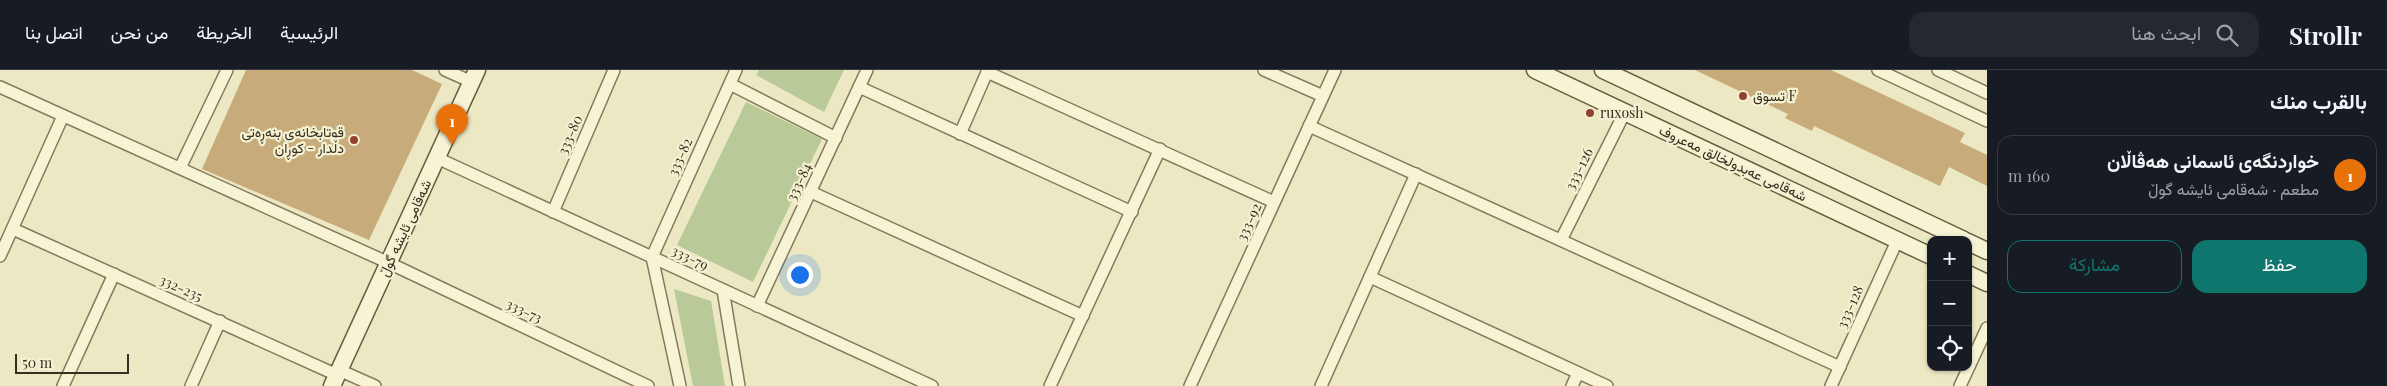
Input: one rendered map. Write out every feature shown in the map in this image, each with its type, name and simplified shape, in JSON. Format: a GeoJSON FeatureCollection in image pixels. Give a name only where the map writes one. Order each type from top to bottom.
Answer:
{"type":"FeatureCollection","features":[{"type":"Feature","properties":{"kind":"main road","name":"شەقامی عەبدولخالق مەعروف"},"geometry":{"type":"LineString","coordinates":[[1535,70],[1927,254]]}},
{"type":"Feature","properties":{"kind":"main road","name":"شەقامی عەبدولخالق مەعروف"},"geometry":{"type":"LineString","coordinates":[[1603,70],[1956,236]]}},
{"type":"Feature","properties":{"kind":"main road","name":"شەقامی ئایشە گوڵ"},"geometry":{"type":"LineString","coordinates":[[336,377],[475,76]]}},
{"type":"Feature","properties":{"kind":"main road"},"geometry":{"type":"LineString","coordinates":[[1972,244],[1987,251]]}},
{"type":"Feature","properties":{"kind":"main road"},"geometry":{"type":"LineString","coordinates":[[1972,276],[1987,283]]}},
{"type":"Feature","properties":{"kind":"street"},"geometry":{"type":"LineString","coordinates":[[180,168],[227,70]]}},
{"type":"Feature","properties":{"kind":"street"},"geometry":{"type":"LineString","coordinates":[[445,70],[475,76]]}},
{"type":"Feature","properties":{"kind":"street","name":"333-80"},"geometry":{"type":"LineString","coordinates":[[553,212],[614,70]]}},
{"type":"Feature","properties":{"kind":"street","name":"333-82"},"geometry":{"type":"LineString","coordinates":[[652,257],[736,70]]}},
{"type":"Feature","properties":{"kind":"street","name":"333-84"},"geometry":{"type":"LineString","coordinates":[[757,306],[867,70]]}},
{"type":"Feature","properties":{"kind":"street"},"geometry":{"type":"LineString","coordinates":[[1264,70],[1323,96]]}},
{"type":"Feature","properties":{"kind":"street","name":"333-92"},"geometry":{"type":"LineString","coordinates":[[1190,386],[1335,70]]}},
{"type":"Feature","properties":{"kind":"street"},"geometry":{"type":"LineString","coordinates":[[1878,70],[1897,74],[1987,121]]}},
{"type":"Feature","properties":{"kind":"street"},"geometry":{"type":"LineString","coordinates":[[1938,70],[1987,93]]}},
{"type":"Feature","properties":{"kind":"street"},"geometry":{"type":"LineString","coordinates":[[960,134],[988,71],[1274,202]]}},
{"type":"Feature","properties":{"kind":"street"},"geometry":{"type":"LineString","coordinates":[[730,84],[836,138]]}},
{"type":"Feature","properties":{"kind":"street","name":"333-73"},"geometry":{"type":"LineString","coordinates":[[0,87],[388,263],[648,386]]}},
{"type":"Feature","properties":{"kind":"street"},"geometry":{"type":"LineString","coordinates":[[859,87],[1132,212]]}},
{"type":"Feature","properties":{"kind":"street","name":"333-126"},"geometry":{"type":"LineString","coordinates":[[1561,240],[1625,112]]}},
{"type":"Feature","properties":{"kind":"street"},"geometry":{"type":"LineString","coordinates":[[0,256],[63,116]]}},
{"type":"Feature","properties":{"kind":"street"},"geometry":{"type":"LineString","coordinates":[[1309,126],[1840,367]]}},
{"type":"Feature","properties":{"kind":"street"},"geometry":{"type":"LineString","coordinates":[[1050,386],[1160,149]]}},
{"type":"Feature","properties":{"kind":"street","name":"333-79"},"geometry":{"type":"LineString","coordinates":[[437,158],[932,386]]}},
{"type":"Feature","properties":{"kind":"street"},"geometry":{"type":"LineString","coordinates":[[1321,386],[1416,174]]}},
{"type":"Feature","properties":{"kind":"street"},"geometry":{"type":"LineString","coordinates":[[811,192],[1083,316]]}},
{"type":"Feature","properties":{"kind":"street","name":"332-235"},"geometry":{"type":"LineString","coordinates":[[13,229],[220,321],[336,377],[375,386]]}},
{"type":"Feature","properties":{"kind":"street","name":"333-128"},"geometry":{"type":"LineString","coordinates":[[1831,386],[1897,240]]}},
{"type":"Feature","properties":{"kind":"street"},"geometry":{"type":"LineString","coordinates":[[652,257],[680,386]]}},
{"type":"Feature","properties":{"kind":"street"},"geometry":{"type":"LineString","coordinates":[[63,386],[114,274]]}},
{"type":"Feature","properties":{"kind":"street"},"geometry":{"type":"LineString","coordinates":[[1370,277],[1606,386]]}},
{"type":"Feature","properties":{"kind":"street"},"geometry":{"type":"LineString","coordinates":[[723,290],[739,386]]}},
{"type":"Feature","properties":{"kind":"street"},"geometry":{"type":"LineString","coordinates":[[191,386],[220,321]]}},
{"type":"Feature","properties":{"kind":"street"},"geometry":{"type":"LineString","coordinates":[[1960,386],[1987,328]]}},
{"type":"Feature","properties":{"kind":"street"},"geometry":{"type":"LineString","coordinates":[[1572,386],[1578,373]]}},
{"type":"Feature","properties":{"kind":"green space"},"geometry":{"type":"Polygon","coordinates":[[[759,70],[844,70],[824,112],[756,75],[759,70]]]}},
{"type":"Feature","properties":{"kind":"green space"},"geometry":{"type":"Polygon","coordinates":[[[746,102],[822,139],[753,282],[677,245],[746,102]]]}},
{"type":"Feature","properties":{"kind":"green space"},"geometry":{"type":"Polygon","coordinates":[[[674,289],[711,301],[725,386],[693,386],[674,289]]]}},
{"type":"Feature","properties":{"kind":"building"},"geometry":{"type":"Polygon","coordinates":[[[246,70],[412,70],[442,84],[369,240],[202,169],[246,70]]]}},
{"type":"Feature","properties":{"kind":"building"},"geometry":{"type":"Polygon","coordinates":[[[1695,70],[1831,70],[1965,133],[1960,142],[1987,155],[1987,186],[1949,167],[1940,186],[1814,126],[1812,131],[1785,118],[1788,114],[1695,70]]]}},
{"type":"Feature","properties":{"kind":"place","name":"تسوق F"},"geometry":{"type":"Point","coordinates":[1743,96]}},
{"type":"Feature","properties":{"kind":"place","name":"ruxosh"},"geometry":{"type":"Point","coordinates":[1590,113]}},
{"type":"Feature","properties":{"kind":"place","name":"قوتابخانەی بنەڕەتی دڵدار - کوڕان"},"geometry":{"type":"Point","coordinates":[354,140]}},
{"type":"Feature","properties":{"kind":"place","name":"خواردنگەی ئاسمانی هەڤاڵان"},"geometry":{"type":"Point","coordinates":[452,145]}}]}
